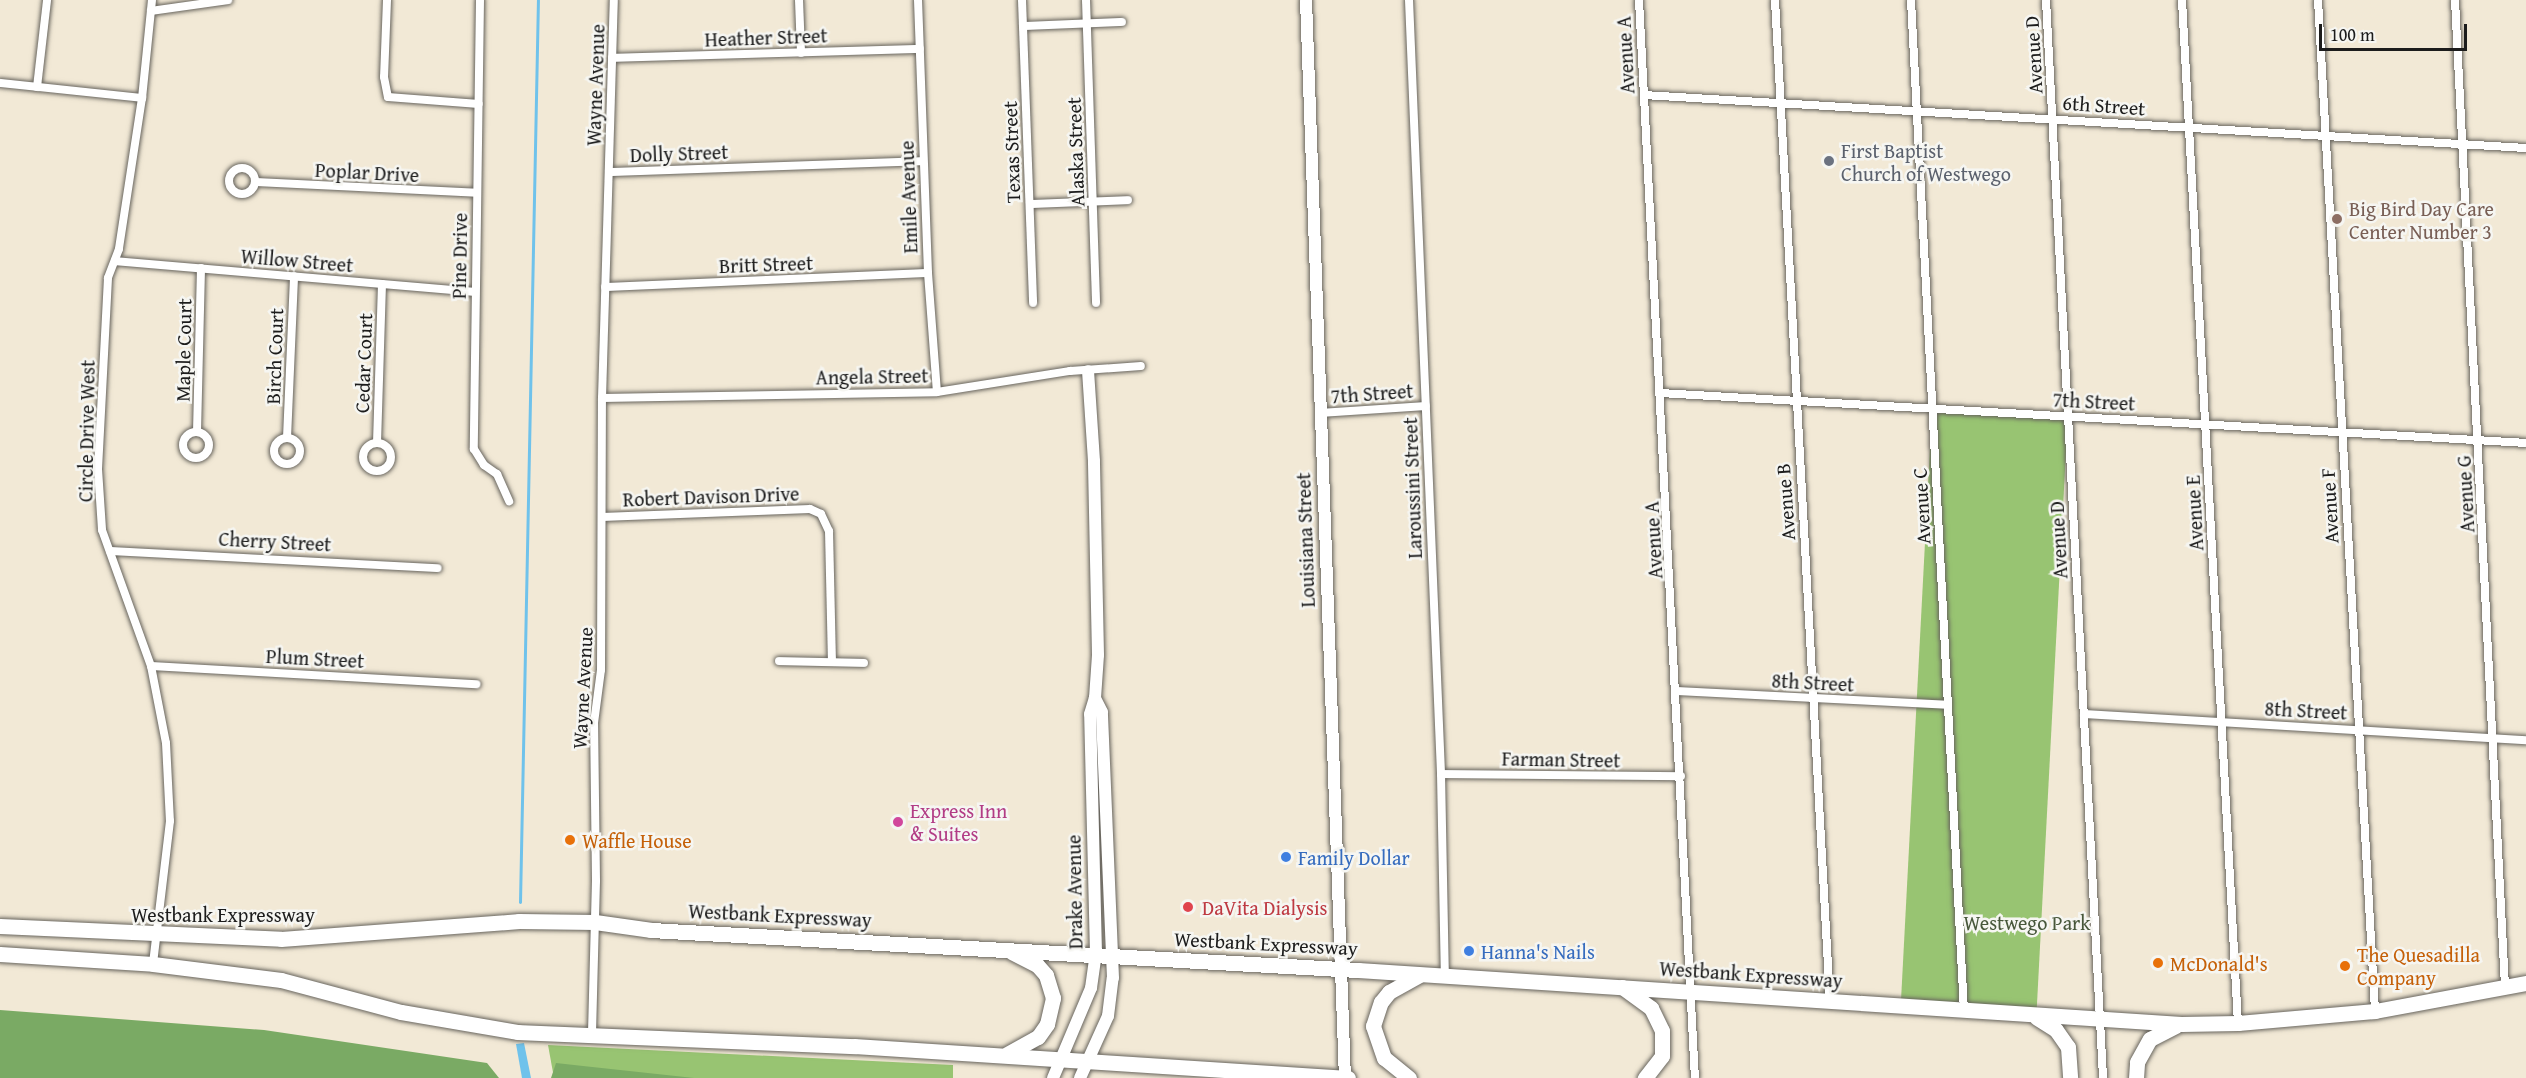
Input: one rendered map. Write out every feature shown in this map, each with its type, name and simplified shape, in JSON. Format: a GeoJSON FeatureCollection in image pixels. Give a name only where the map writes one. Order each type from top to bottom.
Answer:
{"type":"FeatureCollection","features":[{"type":"Feature","properties":{"kind":"highway","name":"Westbank Expressway"},"geometry":{"type":"LineString","coordinates":[[0,926],[157,936],[281,939],[519,921],[595,922],[651,930],[1423,974],[1964,1010],[2099,1022],[2181,1024],[2238,1023],[2375,1011],[2526,983]]}},
{"type":"Feature","properties":{"kind":"highway"},"geometry":{"type":"LineString","coordinates":[[1002,1057],[1025,1047],[1038,1037],[1047,1024],[1053,998],[1046,975],[1036,965],[1007,949]]}},
{"type":"Feature","properties":{"kind":"highway"},"geometry":{"type":"LineString","coordinates":[[0,954],[153,964],[281,980],[401,1012],[518,1032],[591,1033],[1346,1078]]}},
{"type":"Feature","properties":{"kind":"highway"},"geometry":{"type":"LineString","coordinates":[[1409,1078],[1384,1058],[1373,1026],[1380,1002],[1389,992],[1423,974]]}},
{"type":"Feature","properties":{"kind":"highway"},"geometry":{"type":"LineString","coordinates":[[1621,987],[1651,1008],[1662,1031],[1662,1056],[1645,1078]]}},
{"type":"Feature","properties":{"kind":"highway"},"geometry":{"type":"LineString","coordinates":[[2030,1015],[2063,1038],[2071,1057],[2070,1078]]}},
{"type":"Feature","properties":{"kind":"highway"},"geometry":{"type":"LineString","coordinates":[[2136,1078],[2137,1062],[2150,1039],[2181,1024]]}},
{"type":"Feature","properties":{"kind":"street"},"geometry":{"type":"LineString","coordinates":[[38,87],[47,0]]}},
{"type":"Feature","properties":{"kind":"street","name":"Circle Drive West"},"geometry":{"type":"LineString","coordinates":[[152,0],[142,98],[115,261],[108,278],[98,469],[102,530],[151,666],[166,743],[170,821],[153,964]]}},
{"type":"Feature","properties":{"kind":"street"},"geometry":{"type":"LineString","coordinates":[[151,11],[228,0]]}},
{"type":"Feature","properties":{"kind":"street"},"geometry":{"type":"LineString","coordinates":[[387,0],[384,77],[388,97],[479,104]]}},
{"type":"Feature","properties":{"kind":"street","name":"Pine Drive"},"geometry":{"type":"LineString","coordinates":[[480,0],[474,449],[484,465],[497,474],[508,501]]}},
{"type":"Feature","properties":{"kind":"street","name":"Wayne Avenue"},"geometry":{"type":"LineString","coordinates":[[609,172],[614,0]]}},
{"type":"Feature","properties":{"kind":"street"},"geometry":{"type":"LineString","coordinates":[[799,0],[801,53]]}},
{"type":"Feature","properties":{"kind":"street","name":"Emile Avenue"},"geometry":{"type":"LineString","coordinates":[[918,0],[928,273],[937,392]]}},
{"type":"Feature","properties":{"kind":"street","name":"Texas Street"},"geometry":{"type":"LineString","coordinates":[[1022,0],[1033,303]]}},
{"type":"Feature","properties":{"kind":"street","name":"Alaska Street"},"geometry":{"type":"LineString","coordinates":[[1086,0],[1096,303]]}},
{"type":"Feature","properties":{"kind":"street","name":"Louisiana Street"},"geometry":{"type":"LineString","coordinates":[[1306,0],[1340,969],[1346,1078]]}},
{"type":"Feature","properties":{"kind":"street","name":"Laroussini Street"},"geometry":{"type":"LineString","coordinates":[[1409,0],[1441,774],[1445,976]]}},
{"type":"Feature","properties":{"kind":"street","name":"Avenue A"},"geometry":{"type":"LineString","coordinates":[[1639,0],[1695,1078]]}},
{"type":"Feature","properties":{"kind":"street","name":"Avenue B"},"geometry":{"type":"LineString","coordinates":[[1774,0],[1830,1001]]}},
{"type":"Feature","properties":{"kind":"street","name":"Avenue C"},"geometry":{"type":"LineString","coordinates":[[1911,0],[1964,1010]]}},
{"type":"Feature","properties":{"kind":"street","name":"Avenue D"},"geometry":{"type":"LineString","coordinates":[[2046,0],[2103,1078]]}},
{"type":"Feature","properties":{"kind":"street","name":"Avenue E"},"geometry":{"type":"LineString","coordinates":[[2182,0],[2238,1023]]}},
{"type":"Feature","properties":{"kind":"street","name":"Avenue F"},"geometry":{"type":"LineString","coordinates":[[2319,0],[2341,432],[2375,1011]]}},
{"type":"Feature","properties":{"kind":"street","name":"Avenue G"},"geometry":{"type":"LineString","coordinates":[[2454,0],[2479,440],[2505,987]]}},
{"type":"Feature","properties":{"kind":"street"},"geometry":{"type":"LineString","coordinates":[[1023,26],[1122,22]]}},
{"type":"Feature","properties":{"kind":"street","name":"Heather Street"},"geometry":{"type":"LineString","coordinates":[[612,58],[920,49]]}},
{"type":"Feature","properties":{"kind":"street"},"geometry":{"type":"LineString","coordinates":[[0,83],[142,98]]}},
{"type":"Feature","properties":{"kind":"street","name":"6th Street"},"geometry":{"type":"LineString","coordinates":[[1644,95],[2526,148]]}},
{"type":"Feature","properties":{"kind":"street","name":"Dolly Street"},"geometry":{"type":"LineString","coordinates":[[604,345],[609,172],[924,161]]}},
{"type":"Feature","properties":{"kind":"street","name":"Poplar Drive"},"geometry":{"type":"LineString","coordinates":[[256,182],[477,193]]}},
{"type":"Feature","properties":{"kind":"street"},"geometry":{"type":"LineString","coordinates":[[1030,204],[1128,201]]}},
{"type":"Feature","properties":{"kind":"street","name":"Willow Street"},"geometry":{"type":"LineString","coordinates":[[115,261],[475,292]]}},
{"type":"Feature","properties":{"kind":"street","name":"Maple Court"},"geometry":{"type":"LineString","coordinates":[[197,432],[201,268]]}},
{"type":"Feature","properties":{"kind":"street","name":"Britt Street"},"geometry":{"type":"LineString","coordinates":[[605,287],[928,273]]}},
{"type":"Feature","properties":{"kind":"street","name":"Birch Court"},"geometry":{"type":"LineString","coordinates":[[287,438],[294,276]]}},
{"type":"Feature","properties":{"kind":"street","name":"Cedar Court"},"geometry":{"type":"LineString","coordinates":[[377,443],[382,284]]}},
{"type":"Feature","properties":{"kind":"street","name":"Wayne Avenue"},"geometry":{"type":"LineString","coordinates":[[591,1033],[595,922],[594,723],[601,670],[604,345]]}},
{"type":"Feature","properties":{"kind":"street","name":"Angela Street"},"geometry":{"type":"LineString","coordinates":[[602,398],[937,392],[1141,366]]}},
{"type":"Feature","properties":{"kind":"street","name":"Drake Avenue"},"geometry":{"type":"LineString","coordinates":[[1053,1078],[1091,988],[1096,954],[1090,714],[1095,698],[1095,461],[1088,371]]}},
{"type":"Feature","properties":{"kind":"street","name":"7th Street"},"geometry":{"type":"LineString","coordinates":[[1660,393],[2526,443]]}},
{"type":"Feature","properties":{"kind":"street","name":"7th Street"},"geometry":{"type":"LineString","coordinates":[[1320,413],[1426,406]]}},
{"type":"Feature","properties":{"kind":"street","name":"Robert Davison Drive"},"geometry":{"type":"LineString","coordinates":[[602,517],[810,509],[821,514],[829,531],[832,662]]}},
{"type":"Feature","properties":{"kind":"street","name":"Cherry Street"},"geometry":{"type":"LineString","coordinates":[[110,550],[438,568]]}},
{"type":"Feature","properties":{"kind":"street"},"geometry":{"type":"LineString","coordinates":[[779,661],[864,663]]}},
{"type":"Feature","properties":{"kind":"street","name":"Plum Street"},"geometry":{"type":"LineString","coordinates":[[151,666],[477,684]]}},
{"type":"Feature","properties":{"kind":"street","name":"8th Street"},"geometry":{"type":"LineString","coordinates":[[1676,691],[1948,705]]}},
{"type":"Feature","properties":{"kind":"street","name":"Drake Avenue"},"geometry":{"type":"LineString","coordinates":[[1080,1078],[1108,1016],[1112,955],[1102,712],[1095,698]]}},
{"type":"Feature","properties":{"kind":"street","name":"8th Street"},"geometry":{"type":"LineString","coordinates":[[2084,714],[2526,740]]}},
{"type":"Feature","properties":{"kind":"street","name":"Farman Street"},"geometry":{"type":"LineString","coordinates":[[1441,774],[1681,776]]}},
{"type":"Feature","properties":{"kind":"green space","name":"Westwego Park"},"geometry":{"type":"Polygon","coordinates":[[[1932,409],[2068,416],[2036,1017],[1900,1010],[1932,409]]]}},
{"type":"Feature","properties":{"kind":"green space"},"geometry":{"type":"Polygon","coordinates":[[[0,1010],[264,1030],[487,1063],[499,1078],[0,1078],[0,1010]]]}},
{"type":"Feature","properties":{"kind":"green space"},"geometry":{"type":"Polygon","coordinates":[[[548,1045],[953,1065],[953,1078],[554,1078],[548,1045]]]}},
{"type":"Feature","properties":{"kind":"green space"},"geometry":{"type":"Polygon","coordinates":[[[556,1063],[583,1066],[694,1078],[551,1078],[556,1063]]]}},
{"type":"Feature","properties":{"kind":"water"},"geometry":{"type":"Polygon","coordinates":[[[524,1043],[531,1078],[522,1078],[516,1044],[524,1043]]]}},
{"type":"Feature","properties":{"kind":"waterway"},"geometry":{"type":"LineString","coordinates":[[520,902],[538,0]]}},
{"type":"Feature","properties":{"kind":"place","name":"First Baptist Church of Westwego"},"geometry":{"type":"Point","coordinates":[1829,161]}},
{"type":"Feature","properties":{"kind":"place","name":"Big Bird Day Care Center Number 3"},"geometry":{"type":"Point","coordinates":[2337,219]}},
{"type":"Feature","properties":{"kind":"place","name":"Express Inn & Suites"},"geometry":{"type":"Point","coordinates":[898,822]}},
{"type":"Feature","properties":{"kind":"place","name":"Waffle House"},"geometry":{"type":"Point","coordinates":[570,840]}},
{"type":"Feature","properties":{"kind":"place","name":"Family Dollar"},"geometry":{"type":"Point","coordinates":[1286,857]}},
{"type":"Feature","properties":{"kind":"place","name":"DaVita Dialysis"},"geometry":{"type":"Point","coordinates":[1188,907]}},
{"type":"Feature","properties":{"kind":"place","name":"Hanna's Nails"},"geometry":{"type":"Point","coordinates":[1469,951]}},
{"type":"Feature","properties":{"kind":"place","name":"McDonald's"},"geometry":{"type":"Point","coordinates":[2158,963]}},
{"type":"Feature","properties":{"kind":"place","name":"The Quesadilla Company"},"geometry":{"type":"Point","coordinates":[2345,966]}}]}
